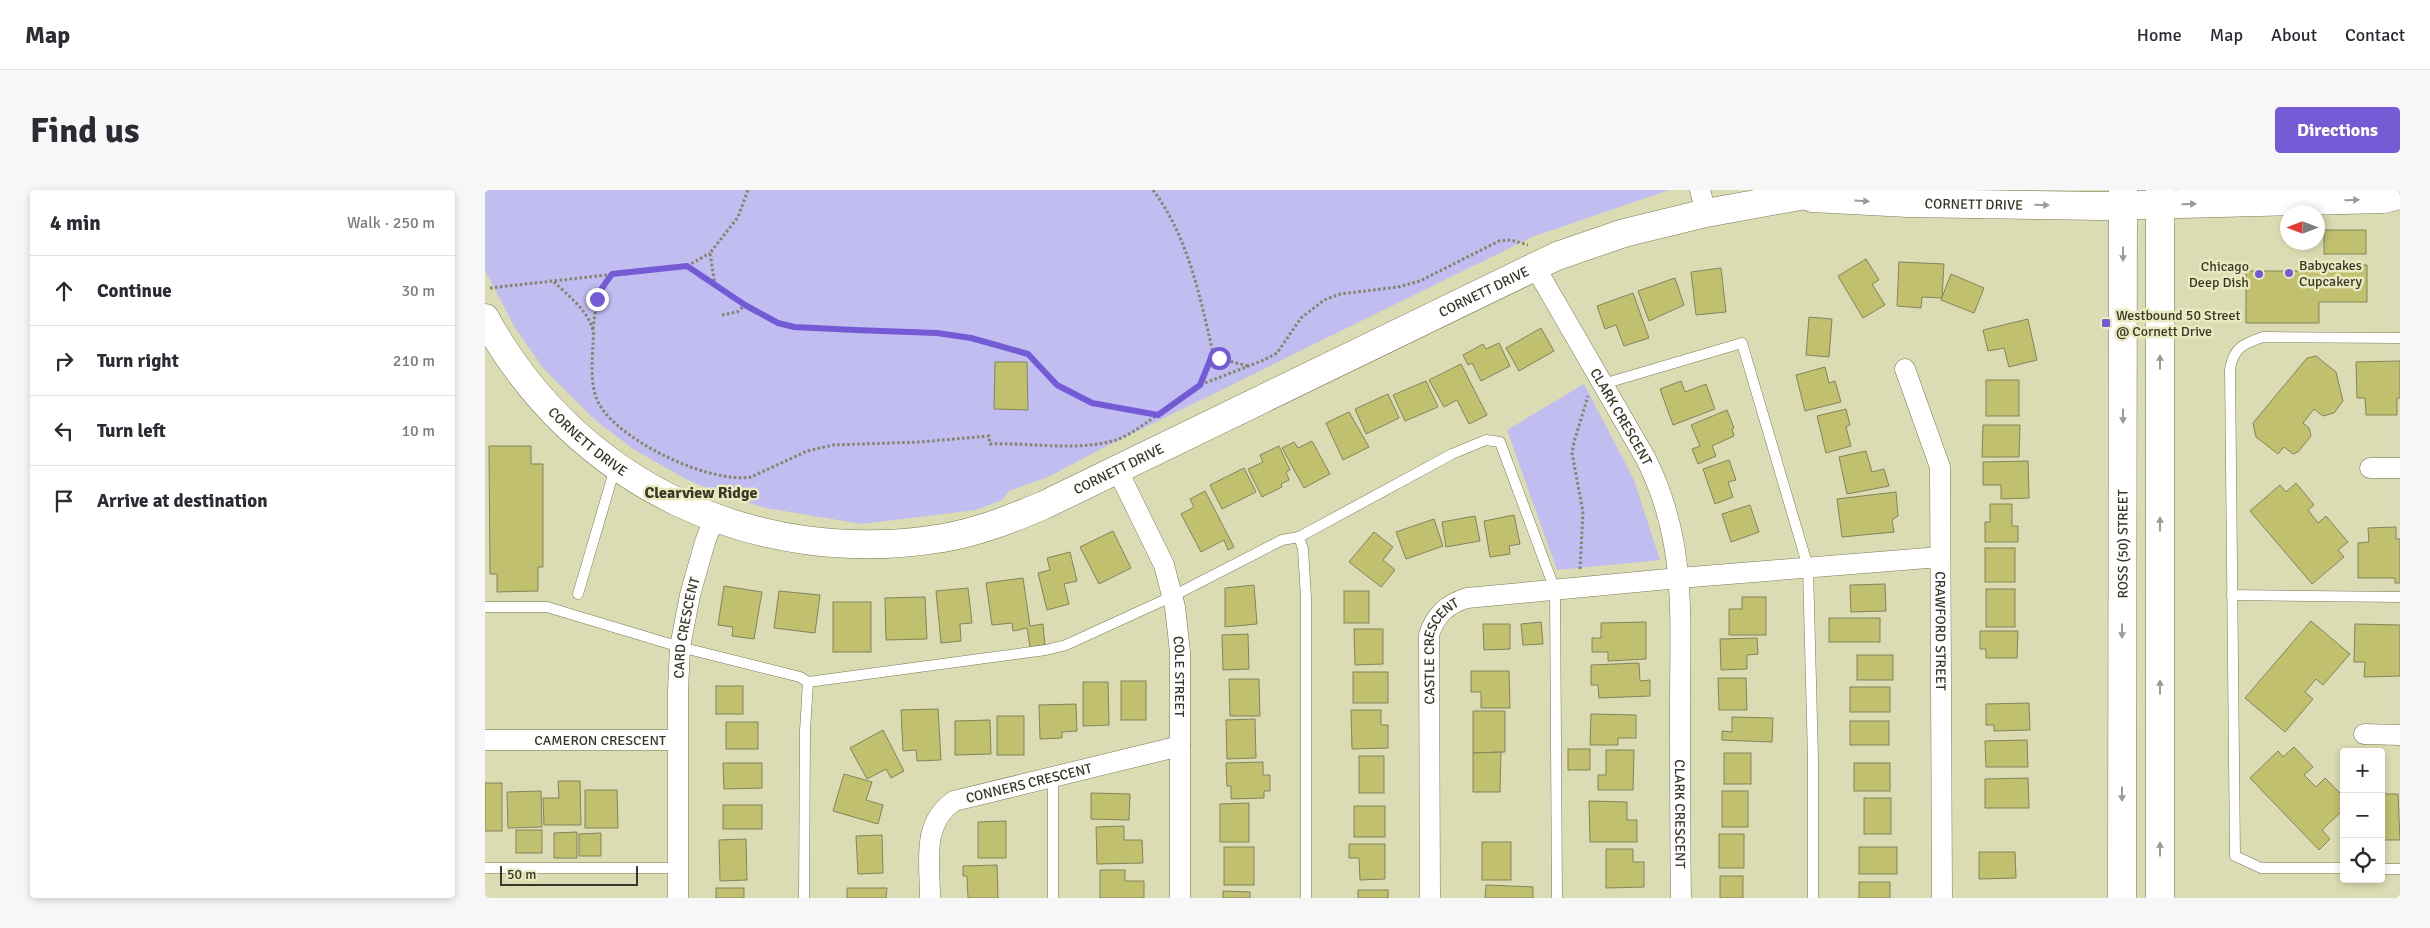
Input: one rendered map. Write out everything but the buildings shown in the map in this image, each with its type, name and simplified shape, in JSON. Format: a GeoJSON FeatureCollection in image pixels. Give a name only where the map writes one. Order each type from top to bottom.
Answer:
{"type":"FeatureCollection","features":[{"type":"Feature","properties":{"kind":"street","name":"CORNETT DRIVE"},"geometry":{"type":"LineString","coordinates":[[1796,198],[1833,190]]}},
{"type":"Feature","properties":{"kind":"street","name":"CORNETT DRIVE"},"geometry":{"type":"LineString","coordinates":[[488,331],[543,402],[570,430],[616,467],[647,486],[714,518],[749,530],[788,539],[872,545],[944,538],[991,526],[1044,505],[1535,254],[1624,233],[1703,202],[1796,198],[1908,203],[2160,197],[2383,199],[2400,195]]}},
{"type":"Feature","properties":{"kind":"street"},"geometry":{"type":"LineString","coordinates":[[2160,197],[2160,898]]}},
{"type":"Feature","properties":{"kind":"street","name":"ROSS (50) STREET"},"geometry":{"type":"LineString","coordinates":[[2122,898],[2123,198]]}},
{"type":"Feature","properties":{"kind":"street","name":"CLARK CRESCENT"},"geometry":{"type":"LineString","coordinates":[[1535,254],[1600,378],[1646,458],[1661,492],[1675,543],[1679,578],[1681,898]]}},
{"type":"Feature","properties":{"kind":"street","name":"CRAWFORD STREET"},"geometry":{"type":"LineString","coordinates":[[1905,369],[1940,467],[1942,898]]}},
{"type":"Feature","properties":{"kind":"street"},"geometry":{"type":"LineString","coordinates":[[2370,468],[2400,468]]}},
{"type":"Feature","properties":{"kind":"street","name":"COLE STREET"},"geometry":{"type":"LineString","coordinates":[[1117,469],[1164,565],[1173,596],[1180,652],[1180,898]]}},
{"type":"Feature","properties":{"kind":"street","name":"CARD CRESCENT"},"geometry":{"type":"LineString","coordinates":[[677,740],[680,647],[689,596],[714,518]]}},
{"type":"Feature","properties":{"kind":"street"},"geometry":{"type":"LineString","coordinates":[[1679,578],[1940,557]]}},
{"type":"Feature","properties":{"kind":"street","name":"CASTLE CRESCENT"},"geometry":{"type":"LineString","coordinates":[[1430,898],[1429,635],[1432,625],[1443,610],[1459,601],[1679,578]]}},
{"type":"Feature","properties":{"kind":"street"},"geometry":{"type":"LineString","coordinates":[[2364,734],[2400,734]]}},
{"type":"Feature","properties":{"kind":"street","name":"CAMERON CRESCENT"},"geometry":{"type":"LineString","coordinates":[[485,740],[677,740],[678,898]]}},
{"type":"Feature","properties":{"kind":"street","name":"CONNERS CRESCENT"},"geometry":{"type":"LineString","coordinates":[[930,898],[930,836],[937,816],[954,801],[1180,746]]}},
{"type":"Feature","properties":{"kind":"lane"},"geometry":{"type":"LineString","coordinates":[[2340,868],[2261,868],[2235,856],[2230,369],[2233,354],[2245,344],[2263,337],[2400,338]]}},
{"type":"Feature","properties":{"kind":"lane"},"geometry":{"type":"LineString","coordinates":[[1600,378],[1742,344],[1808,567],[1813,759],[1813,898]]}},
{"type":"Feature","properties":{"kind":"lane"},"geometry":{"type":"LineString","coordinates":[[485,607],[547,607],[680,647],[800,677],[809,682],[1046,650],[1067,645],[1173,596],[1282,540],[1299,537],[1452,454],[1486,440],[1500,442],[1555,590],[1557,898]]}},
{"type":"Feature","properties":{"kind":"lane"},"geometry":{"type":"LineString","coordinates":[[578,594],[616,467]]}},
{"type":"Feature","properties":{"kind":"lane"},"geometry":{"type":"LineString","coordinates":[[1299,537],[1303,549],[1306,597],[1306,898]]}},
{"type":"Feature","properties":{"kind":"lane"},"geometry":{"type":"LineString","coordinates":[[2232,595],[2400,597]]}},
{"type":"Feature","properties":{"kind":"lane"},"geometry":{"type":"LineString","coordinates":[[804,898],[805,731],[809,682]]}},
{"type":"Feature","properties":{"kind":"lane"},"geometry":{"type":"LineString","coordinates":[[1053,776],[1053,898]]}},
{"type":"Feature","properties":{"kind":"lane"},"geometry":{"type":"LineString","coordinates":[[485,868],[678,868]]}},
{"type":"Feature","properties":{"kind":"lane"},"geometry":{"type":"LineString","coordinates":[[2385,869],[2400,869]]}},
{"type":"Feature","properties":{"kind":"path"},"geometry":{"type":"LineString","coordinates":[[490,288],[687,266],[710,253],[738,217],[748,190]]}},
{"type":"Feature","properties":{"kind":"path"},"geometry":{"type":"LineString","coordinates":[[1153,190],[1169,213],[1186,254],[1204,311],[1213,353],[1200,385]]}},
{"type":"Feature","properties":{"kind":"path"},"geometry":{"type":"LineString","coordinates":[[612,274],[597,299],[593,330],[592,370],[595,393],[599,403],[611,420],[663,454],[705,472],[729,478],[751,476],[807,451],[839,444],[920,442],[989,436],[990,444],[1069,445],[1107,442],[1131,433],[1200,385],[1277,353],[1293,328],[1307,311],[1332,296],[1420,281],[1499,241],[1507,240],[1528,244],[1535,254]]}},
{"type":"Feature","properties":{"kind":"path"},"geometry":{"type":"LineString","coordinates":[[710,253],[715,286]]}},
{"type":"Feature","properties":{"kind":"path"},"geometry":{"type":"LineString","coordinates":[[687,266],[745,305],[778,323],[794,327],[937,333],[971,338],[1016,349],[1033,357],[1057,385],[1079,397],[1103,406],[1158,415]]}},
{"type":"Feature","properties":{"kind":"path"},"geometry":{"type":"LineString","coordinates":[[554,282],[576,304],[593,330]]}},
{"type":"Feature","properties":{"kind":"path"},"geometry":{"type":"LineString","coordinates":[[723,315],[737,312],[745,305]]}},
{"type":"Feature","properties":{"kind":"path"},"geometry":{"type":"LineString","coordinates":[[1213,353],[1225,360],[1249,366]]}},
{"type":"Feature","properties":{"kind":"path"},"geometry":{"type":"LineString","coordinates":[[1580,587],[1583,512],[1572,454],[1574,442],[1600,378]]}},
{"type":"Feature","properties":{"kind":"shaded area"},"geometry":{"type":"Polygon","coordinates":[[[485,190],[1669,190],[1532,237],[1101,449],[1048,477],[1009,491],[1002,500],[976,510],[862,524],[766,508],[717,493],[684,478],[633,449],[594,419],[544,369],[515,328],[485,270],[485,190]]]}},
{"type":"Feature","properties":{"kind":"shaded area"},"geometry":{"type":"Polygon","coordinates":[[[1584,384],[1634,480],[1660,560],[1557,570],[1507,430],[1584,384]]]}},
{"type":"Feature","properties":{"kind":"place","name":"Babycakes Cupcakery"},"geometry":{"type":"Point","coordinates":[2289,273]}},
{"type":"Feature","properties":{"kind":"place","name":"Chicago Deep Dish"},"geometry":{"type":"Point","coordinates":[2259,274]}},
{"type":"Feature","properties":{"kind":"place","name":"Westbound 50 Street @ Cornett Drive"},"geometry":{"type":"Point","coordinates":[2106,323]}},
{"type":"Feature","properties":{"kind":"district","name":"Clearview Ridge"},"geometry":{"type":"Point","coordinates":[701,493]}},
{"type":"Feature","properties":{"kind":"route"},"geometry":{"type":"LineString","coordinates":[[597,299],[612,274],[687,266],[745,305],[778,323],[794,327],[877,332],[925,332],[971,338],[1023,351],[1036,360],[1057,385],[1092,403],[1158,415],[1200,385],[1213,353],[1219,358]]}}]}
